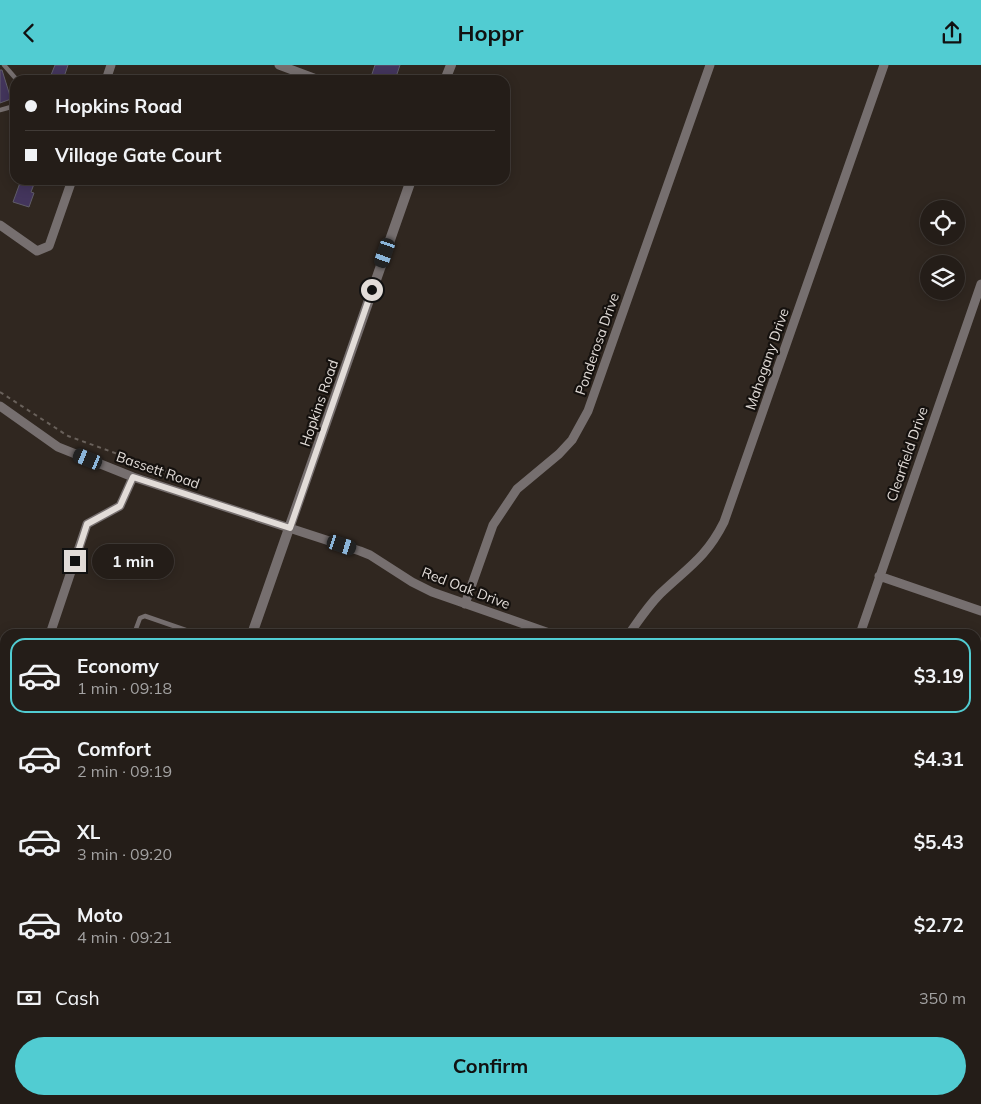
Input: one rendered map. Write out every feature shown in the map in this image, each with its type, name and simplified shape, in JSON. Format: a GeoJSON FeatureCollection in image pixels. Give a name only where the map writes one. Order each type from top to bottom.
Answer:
{"type":"FeatureCollection","features":[{"type":"Feature","properties":{"kind":"street"},"geometry":{"type":"LineString","coordinates":[[279,65],[306,75]]}},
{"type":"Feature","properties":{"kind":"street","name":"Ponderosa Drive"},"geometry":{"type":"LineString","coordinates":[[465,604],[493,525],[517,489],[559,454],[572,440],[588,411],[710,65]]}},
{"type":"Feature","properties":{"kind":"street","name":"Mahogany Drive"},"geometry":{"type":"LineString","coordinates":[[633,629],[659,595],[706,551],[724,523],[884,65]]}},
{"type":"Feature","properties":{"kind":"street"},"geometry":{"type":"LineString","coordinates":[[0,225],[37,251],[49,246],[70,185]]}},
{"type":"Feature","properties":{"kind":"street","name":"Hopkins Road"},"geometry":{"type":"LineString","coordinates":[[254,629],[408,185]]}},
{"type":"Feature","properties":{"kind":"street","name":"Clearfield Drive"},"geometry":{"type":"LineString","coordinates":[[862,629],[981,283]]}},
{"type":"Feature","properties":{"kind":"street","name":"Bassett Road"},"geometry":{"type":"LineString","coordinates":[[0,406],[58,447],[133,477],[290,528]]}},
{"type":"Feature","properties":{"kind":"street"},"geometry":{"type":"LineString","coordinates":[[52,629],[87,524],[120,506],[133,477]]}},
{"type":"Feature","properties":{"kind":"street","name":"Red Oak Drive"},"geometry":{"type":"LineString","coordinates":[[290,528],[370,555],[412,582],[432,592],[538,629]]}},
{"type":"Feature","properties":{"kind":"street"},"geometry":{"type":"LineString","coordinates":[[879,576],[981,611]]}},
{"type":"Feature","properties":{"kind":"lane"},"geometry":{"type":"LineString","coordinates":[[4,65],[13,75]]}},
{"type":"Feature","properties":{"kind":"lane"},"geometry":{"type":"LineString","coordinates":[[136,629],[140,618],[145,616],[183,629]]}},
{"type":"Feature","properties":{"kind":"path"},"geometry":{"type":"LineString","coordinates":[[0,392],[68,436],[187,479]]}},
{"type":"Feature","properties":{"kind":"building"},"geometry":{"type":"Polygon","coordinates":[[[55,65],[68,65],[65,75],[51,75],[55,65]]]}},
{"type":"Feature","properties":{"kind":"building"},"geometry":{"type":"Polygon","coordinates":[[[375,65],[400,65],[397,75],[372,75],[375,65]]]}},
{"type":"Feature","properties":{"kind":"building"},"geometry":{"type":"Polygon","coordinates":[[[0,70],[2,70],[10,99],[0,103],[0,70]]]}},
{"type":"Feature","properties":{"kind":"building"},"geometry":{"type":"Polygon","coordinates":[[[19,185],[34,185],[31,192],[34,193],[29,207],[13,202],[19,185]]]}},
{"type":"Feature","properties":{"kind":"route"},"geometry":{"type":"LineString","coordinates":[[75,561],[87,524],[120,506],[133,477],[290,528],[372,290]]}}]}
